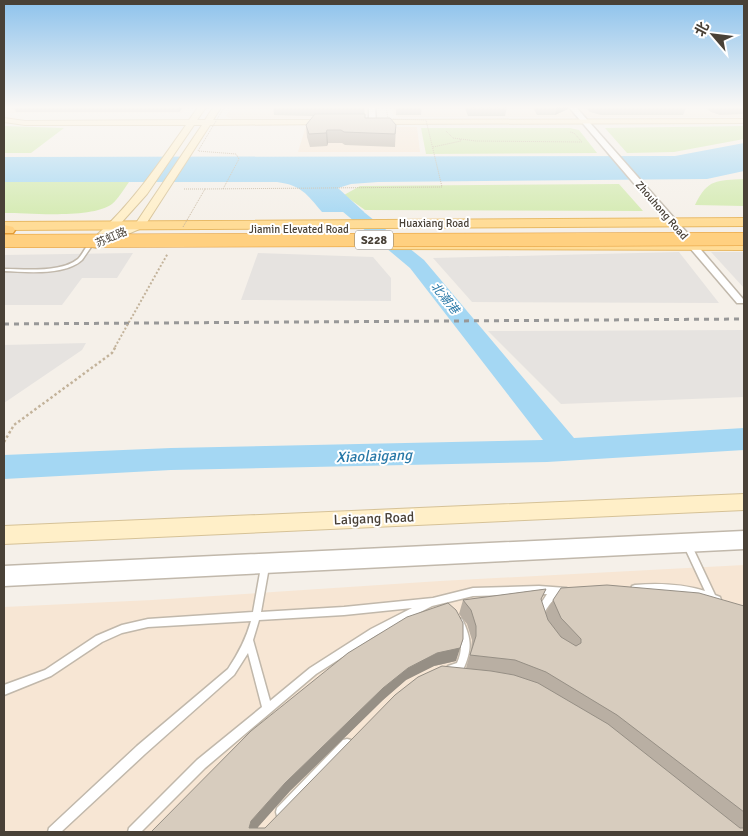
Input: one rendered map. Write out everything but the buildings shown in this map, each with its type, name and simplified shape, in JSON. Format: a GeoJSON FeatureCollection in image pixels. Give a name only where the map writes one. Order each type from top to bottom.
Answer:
{"type":"FeatureCollection","features":[{"type":"Feature","properties":{"kind":"highway","name":"Jiamin Elevated Road"},"geometry":{"type":"LineString","coordinates":[[5,231],[744,228]]}},
{"type":"Feature","properties":{"kind":"highway","name":"Jiamin Elevated Road"},"geometry":{"type":"LineString","coordinates":[[5,231],[744,239]]}},
{"type":"Feature","properties":{"kind":"main road","name":"苏虹路"},"geometry":{"type":"LineString","coordinates":[[89,247],[116,225],[175,145]]}},
{"type":"Feature","properties":{"kind":"main road","name":"苏虹路"},"geometry":{"type":"LineString","coordinates":[[89,247],[140,225],[193,145]]}},
{"type":"Feature","properties":{"kind":"main road","name":"Huaxiang Road"},"geometry":{"type":"LineString","coordinates":[[5,231],[116,225],[744,222]]}},
{"type":"Feature","properties":{"kind":"main road","name":"Huaxiang Road"},"geometry":{"type":"LineString","coordinates":[[4,247],[744,246]]}},
{"type":"Feature","properties":{"kind":"main road","name":"Laigang Road"},"geometry":{"type":"LineString","coordinates":[[4,535],[744,502]]}},
{"type":"Feature","properties":{"kind":"street","name":"Zhouhong Road"},"geometry":{"type":"LineString","coordinates":[[605,145],[693,246]]}},
{"type":"Feature","properties":{"kind":"street"},"geometry":{"type":"LineString","coordinates":[[693,246],[740,301]]}},
{"type":"Feature","properties":{"kind":"street"},"geometry":{"type":"LineString","coordinates":[[4,576],[744,540]]}},
{"type":"Feature","properties":{"kind":"lane"},"geometry":{"type":"LineString","coordinates":[[4,270],[50,270],[62,267],[78,261],[89,247]]}},
{"type":"Feature","properties":{"kind":"lane"},"geometry":{"type":"LineString","coordinates":[[686,543],[712,598]]}},
{"type":"Feature","properties":{"kind":"lane"},"geometry":{"type":"LineString","coordinates":[[53,832],[141,750],[219,683],[241,659],[258,617],[266,563]]}},
{"type":"Feature","properties":{"kind":"lane"},"geometry":{"type":"LineString","coordinates":[[628,589],[666,587],[687,589],[728,606]]}},
{"type":"Feature","properties":{"kind":"lane"},"geometry":{"type":"LineString","coordinates":[[4,690],[48,673],[99,639],[122,629],[148,624],[344,612],[433,602],[473,592],[539,590],[580,592]]}},
{"type":"Feature","properties":{"kind":"lane"},"geometry":{"type":"LineString","coordinates":[[540,621],[539,613],[545,602],[560,592]]}},
{"type":"Feature","properties":{"kind":"lane"},"geometry":{"type":"LineString","coordinates":[[433,602],[452,614],[460,623],[466,635],[466,655],[460,667],[443,672],[468,675]]}},
{"type":"Feature","properties":{"kind":"lane"},"geometry":{"type":"LineString","coordinates":[[133,832],[201,764],[313,671],[374,632],[433,602]]}},
{"type":"Feature","properties":{"kind":"lane"},"geometry":{"type":"LineString","coordinates":[[249,641],[267,708]]}},
{"type":"Feature","properties":{"kind":"lane"},"geometry":{"type":"LineString","coordinates":[[276,818],[352,739]]}},
{"type":"Feature","properties":{"kind":"path"},"geometry":{"type":"LineString","coordinates":[[202,145],[198,151],[236,154],[239,159],[223,189]]}},
{"type":"Feature","properties":{"kind":"path"},"geometry":{"type":"LineString","coordinates":[[433,147],[441,145]]}},
{"type":"Feature","properties":{"kind":"path"},"geometry":{"type":"LineString","coordinates":[[184,189],[205,189]]}},
{"type":"Feature","properties":{"kind":"shaded area"},"geometry":{"type":"Polygon","coordinates":[[[300,145],[419,145],[420,152],[298,152],[300,145]]]}},
{"type":"Feature","properties":{"kind":"shaded area"},"geometry":{"type":"Polygon","coordinates":[[[679,252],[719,303],[472,302],[433,258],[679,252]]]}},
{"type":"Feature","properties":{"kind":"shaded area"},"geometry":{"type":"Polygon","coordinates":[[[711,252],[744,252],[744,288],[711,252]]]}},
{"type":"Feature","properties":{"kind":"shaded area"},"geometry":{"type":"Polygon","coordinates":[[[133,253],[117,278],[82,278],[62,305],[4,305],[4,255],[133,253]]]}},
{"type":"Feature","properties":{"kind":"shaded area"},"geometry":{"type":"Polygon","coordinates":[[[258,253],[373,257],[391,278],[391,301],[241,300],[258,253]]]}},
{"type":"Feature","properties":{"kind":"shaded area"},"geometry":{"type":"Polygon","coordinates":[[[744,330],[744,397],[561,404],[488,331],[744,330]]]}},
{"type":"Feature","properties":{"kind":"shaded area"},"geometry":{"type":"Polygon","coordinates":[[[86,343],[82,350],[4,403],[4,345],[86,343]]]}},
{"type":"Feature","properties":{"kind":"shaded area"},"geometry":{"type":"Polygon","coordinates":[[[744,565],[744,832],[4,832],[4,607],[744,565]]]}},
{"type":"Feature","properties":{"kind":"green space"},"geometry":{"type":"Polygon","coordinates":[[[4,145],[42,145],[31,153],[4,153],[4,145]]]}},
{"type":"Feature","properties":{"kind":"green space"},"geometry":{"type":"Polygon","coordinates":[[[424,145],[591,145],[597,153],[426,154],[424,145]]]}},
{"type":"Feature","properties":{"kind":"green space"},"geometry":{"type":"Polygon","coordinates":[[[620,145],[712,145],[674,152],[627,153],[620,145]]]}},
{"type":"Feature","properties":{"kind":"green space"},"geometry":{"type":"Polygon","coordinates":[[[744,179],[744,206],[695,205],[709,185],[720,181],[744,179]]]}},
{"type":"Feature","properties":{"kind":"green space"},"geometry":{"type":"Polygon","coordinates":[[[4,182],[129,182],[114,202],[103,209],[60,214],[4,213],[4,182]]]}},
{"type":"Feature","properties":{"kind":"green space"},"geometry":{"type":"Polygon","coordinates":[[[619,184],[643,211],[365,210],[344,195],[360,186],[619,184]]]}},
{"type":"Feature","properties":{"kind":"water"},"geometry":{"type":"Polygon","coordinates":[[[733,145],[744,145],[744,171],[707,179],[378,182],[351,184],[338,188],[364,212],[322,212],[303,191],[292,185],[277,182],[4,182],[4,157],[675,156],[733,145]]]}},
{"type":"Feature","properties":{"kind":"waterway","name":"北潮港"},"geometry":{"type":"LineString","coordinates":[[324,188],[417,264],[565,448]]}},
{"type":"Feature","properties":{"kind":"waterway","name":"Xiaolaigang"},"geometry":{"type":"LineString","coordinates":[[4,467],[171,459],[547,451],[744,439]]}},
{"type":"Feature","properties":{"kind":"railway"},"geometry":{"type":"LineString","coordinates":[[4,324],[744,319]]}}]}
